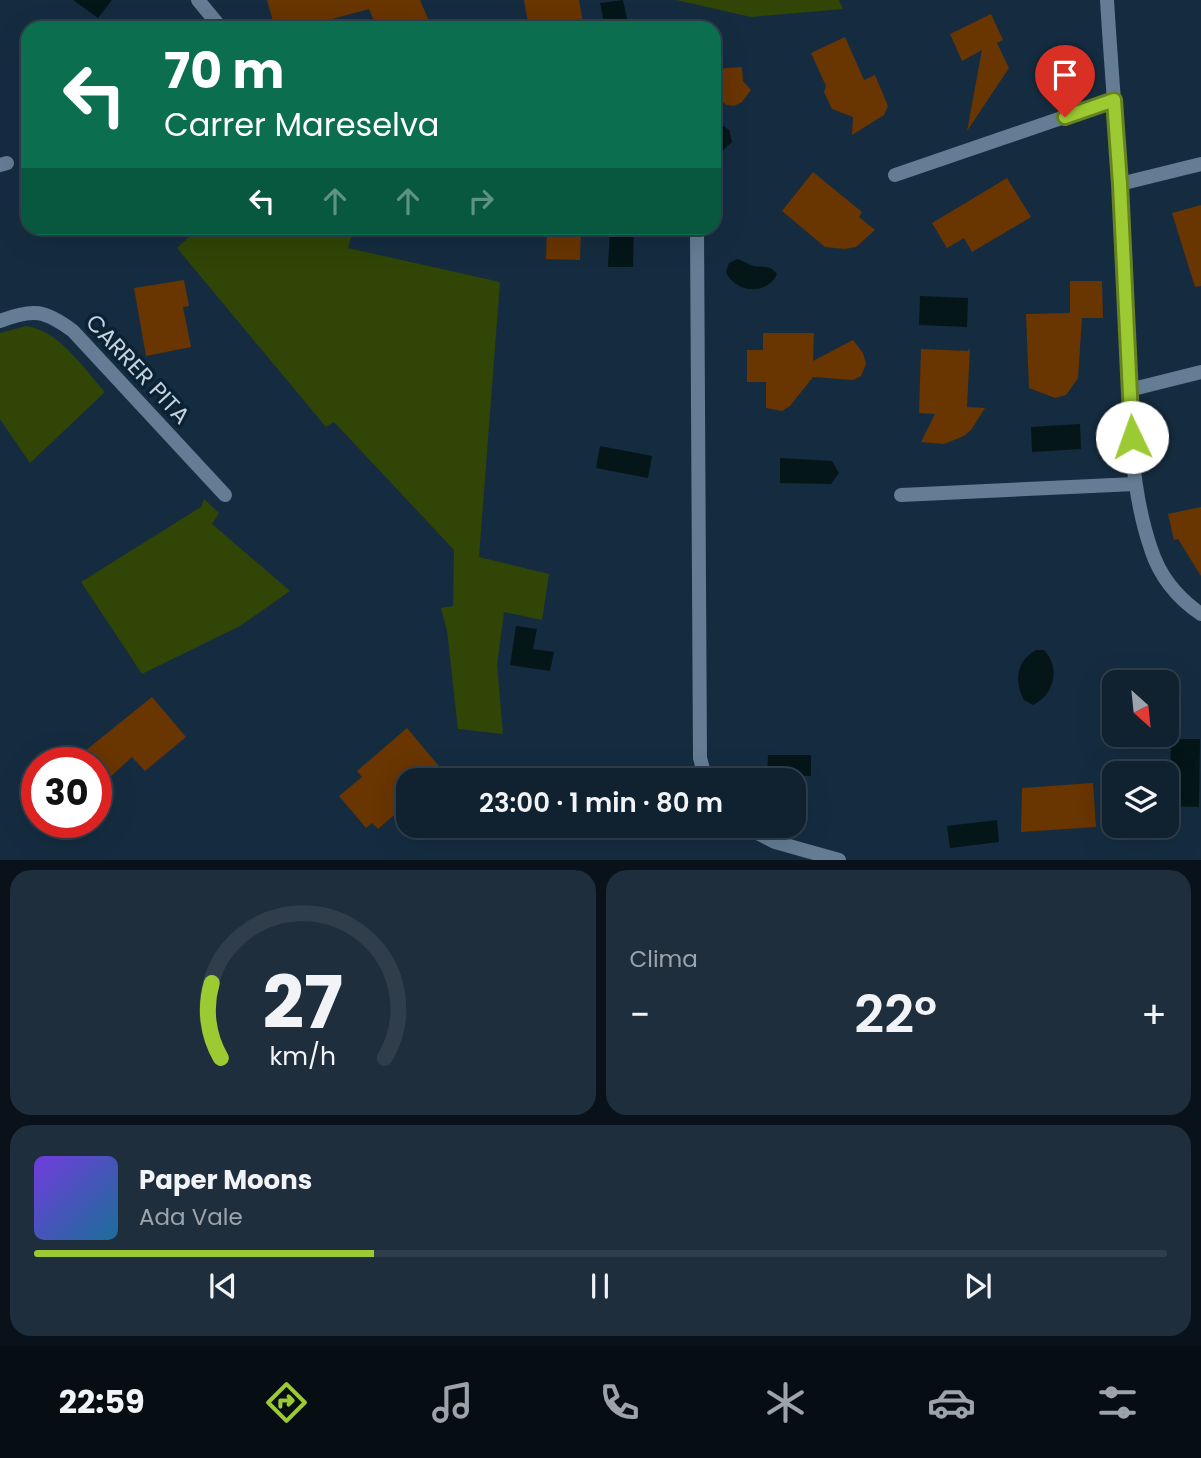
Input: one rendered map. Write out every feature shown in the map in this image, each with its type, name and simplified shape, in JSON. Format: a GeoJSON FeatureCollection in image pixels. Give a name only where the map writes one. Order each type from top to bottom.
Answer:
{"type":"FeatureCollection","features":[{"type":"Feature","properties":{"kind":"street"},"geometry":{"type":"LineString","coordinates":[[198,0],[215,21]]}},
{"type":"Feature","properties":{"kind":"street"},"geometry":{"type":"LineString","coordinates":[[1107,0],[1120,184],[1135,484],[1150,548],[1165,580],[1182,599],[1201,614]]}},
{"type":"Feature","properties":{"kind":"street"},"geometry":{"type":"LineString","coordinates":[[895,174],[1114,100]]}},
{"type":"Feature","properties":{"kind":"street"},"geometry":{"type":"LineString","coordinates":[[1120,184],[1201,164]]}},
{"type":"Feature","properties":{"kind":"street"},"geometry":{"type":"LineString","coordinates":[[697,235],[700,758],[703,768]]}},
{"type":"Feature","properties":{"kind":"street","name":"CARRER PITA"},"geometry":{"type":"LineString","coordinates":[[0,321],[27,312],[36,312],[54,318],[74,331],[225,495]]}},
{"type":"Feature","properties":{"kind":"street"},"geometry":{"type":"LineString","coordinates":[[1129,390],[1201,372]]}},
{"type":"Feature","properties":{"kind":"street"},"geometry":{"type":"LineString","coordinates":[[901,495],[1135,484]]}},
{"type":"Feature","properties":{"kind":"street"},"geometry":{"type":"LineString","coordinates":[[767,838],[839,859]]}},
{"type":"Feature","properties":{"kind":"green space"},"geometry":{"type":"Polygon","coordinates":[[[676,0],[839,0],[843,9],[751,17],[676,0]]]}},
{"type":"Feature","properties":{"kind":"green space"},"geometry":{"type":"Polygon","coordinates":[[[191,235],[352,235],[348,248],[500,282],[479,557],[549,574],[542,620],[504,612],[497,665],[503,734],[458,729],[447,631],[441,608],[453,606],[454,550],[334,422],[326,427],[177,248],[191,235]]]}},
{"type":"Feature","properties":{"kind":"green space"},"geometry":{"type":"Polygon","coordinates":[[[26,326],[38,329],[60,343],[105,392],[30,463],[0,419],[0,333],[26,326]]]}},
{"type":"Feature","properties":{"kind":"green space"},"geometry":{"type":"Polygon","coordinates":[[[204,499],[219,513],[212,524],[290,591],[240,626],[142,674],[81,582],[201,507],[204,499]]]}},
{"type":"Feature","properties":{"kind":"shaded area"},"geometry":{"type":"Polygon","coordinates":[[[73,0],[112,0],[98,18],[73,0]]]}},
{"type":"Feature","properties":{"kind":"shaded area"},"geometry":{"type":"Polygon","coordinates":[[[623,0],[628,21],[604,21],[600,3],[623,0]]]}},
{"type":"Feature","properties":{"kind":"shaded area"},"geometry":{"type":"Polygon","coordinates":[[[721,124],[729,130],[732,142],[721,152],[721,124]]]}},
{"type":"Feature","properties":{"kind":"shaded area"},"geometry":{"type":"Polygon","coordinates":[[[610,235],[634,235],[633,267],[608,267],[610,235]]]}},
{"type":"Feature","properties":{"kind":"shaded area"},"geometry":{"type":"Polygon","coordinates":[[[737,259],[769,268],[777,274],[766,286],[759,289],[743,288],[730,279],[726,272],[729,263],[737,259]]]}},
{"type":"Feature","properties":{"kind":"shaded area"},"geometry":{"type":"Polygon","coordinates":[[[920,296],[968,298],[967,327],[919,325],[920,296]]]}},
{"type":"Feature","properties":{"kind":"shaded area"},"geometry":{"type":"Polygon","coordinates":[[[1080,424],[1081,449],[1032,452],[1031,427],[1080,424]]]}},
{"type":"Feature","properties":{"kind":"shaded area"},"geometry":{"type":"Polygon","coordinates":[[[600,446],[652,456],[648,478],[596,468],[600,446]]]}},
{"type":"Feature","properties":{"kind":"shaded area"},"geometry":{"type":"Polygon","coordinates":[[[780,458],[832,461],[839,473],[831,484],[780,483],[780,458]]]}},
{"type":"Feature","properties":{"kind":"shaded area"},"geometry":{"type":"Polygon","coordinates":[[[516,626],[537,629],[533,649],[554,652],[550,671],[510,665],[516,626]]]}},
{"type":"Feature","properties":{"kind":"shaded area"},"geometry":{"type":"Polygon","coordinates":[[[1036,650],[1044,650],[1054,673],[1046,695],[1033,705],[1024,700],[1018,679],[1024,660],[1036,650]]]}},
{"type":"Feature","properties":{"kind":"shaded area"},"geometry":{"type":"Polygon","coordinates":[[[1180,739],[1200,739],[1199,807],[1179,806],[1179,761],[1171,761],[1171,747],[1180,747],[1180,739]]]}},
{"type":"Feature","properties":{"kind":"shaded area"},"geometry":{"type":"Polygon","coordinates":[[[768,755],[811,755],[811,776],[806,776],[806,768],[767,768],[768,755]]]}},
{"type":"Feature","properties":{"kind":"shaded area"},"geometry":{"type":"Polygon","coordinates":[[[997,820],[999,842],[950,848],[947,826],[997,820]]]}},
{"type":"Feature","properties":{"kind":"building"},"geometry":{"type":"Polygon","coordinates":[[[267,0],[420,0],[429,21],[374,21],[369,9],[325,21],[273,21],[267,0]]]}},
{"type":"Feature","properties":{"kind":"building"},"geometry":{"type":"Polygon","coordinates":[[[524,0],[579,0],[583,21],[528,21],[524,0]]]}},
{"type":"Feature","properties":{"kind":"building"},"geometry":{"type":"Polygon","coordinates":[[[991,14],[1003,40],[997,43],[1009,68],[967,131],[982,50],[962,61],[950,34],[991,14]]]}},
{"type":"Feature","properties":{"kind":"building"},"geometry":{"type":"Polygon","coordinates":[[[845,37],[864,80],[875,75],[888,106],[884,115],[852,135],[853,117],[832,109],[824,92],[826,86],[811,53],[845,37]]]}},
{"type":"Feature","properties":{"kind":"building"},"geometry":{"type":"Polygon","coordinates":[[[742,67],[743,81],[751,90],[742,102],[734,106],[721,100],[721,68],[742,67]]]}},
{"type":"Feature","properties":{"kind":"building"},"geometry":{"type":"Polygon","coordinates":[[[813,172],[862,212],[859,217],[875,230],[856,247],[825,247],[782,211],[813,172]]]}},
{"type":"Feature","properties":{"kind":"building"},"geometry":{"type":"Polygon","coordinates":[[[1007,178],[1031,217],[972,252],[964,238],[947,248],[932,223],[1007,178]]]}},
{"type":"Feature","properties":{"kind":"building"},"geometry":{"type":"Polygon","coordinates":[[[1201,205],[1201,286],[1195,287],[1172,213],[1201,205]]]}},
{"type":"Feature","properties":{"kind":"building"},"geometry":{"type":"Polygon","coordinates":[[[547,235],[581,235],[580,260],[546,259],[547,235]]]}},
{"type":"Feature","properties":{"kind":"building"},"geometry":{"type":"Polygon","coordinates":[[[184,280],[189,306],[183,307],[191,347],[146,356],[134,288],[184,280]]]}},
{"type":"Feature","properties":{"kind":"building"},"geometry":{"type":"Polygon","coordinates":[[[1070,281],[1102,281],[1103,318],[1082,318],[1078,378],[1066,395],[1055,398],[1029,388],[1026,314],[1070,313],[1070,281]]]}},
{"type":"Feature","properties":{"kind":"building"},"geometry":{"type":"Polygon","coordinates":[[[763,333],[814,333],[813,361],[853,340],[863,353],[866,364],[861,376],[853,380],[813,377],[790,406],[782,411],[766,408],[766,382],[747,382],[747,350],[763,350],[763,333]]]}},
{"type":"Feature","properties":{"kind":"building"},"geometry":{"type":"Polygon","coordinates":[[[970,348],[967,407],[985,408],[964,436],[944,444],[921,442],[935,414],[919,413],[921,349],[968,351],[970,348]]]}},
{"type":"Feature","properties":{"kind":"building"},"geometry":{"type":"Polygon","coordinates":[[[1201,507],[1201,576],[1178,539],[1174,540],[1168,514],[1201,507]]]}},
{"type":"Feature","properties":{"kind":"building"},"geometry":{"type":"Polygon","coordinates":[[[152,697],[186,737],[145,771],[132,757],[112,775],[112,747],[90,747],[152,697]]]}},
{"type":"Feature","properties":{"kind":"building"},"geometry":{"type":"Polygon","coordinates":[[[407,728],[440,768],[396,768],[396,813],[378,829],[372,823],[366,828],[339,796],[362,777],[357,771],[407,728]]]}},
{"type":"Feature","properties":{"kind":"building"},"geometry":{"type":"Polygon","coordinates":[[[1093,783],[1096,827],[1021,832],[1022,788],[1093,783]]]}},
{"type":"Feature","properties":{"kind":"route"},"geometry":{"type":"LineString","coordinates":[[1065,117],[1114,100],[1132,437]]}}]}
